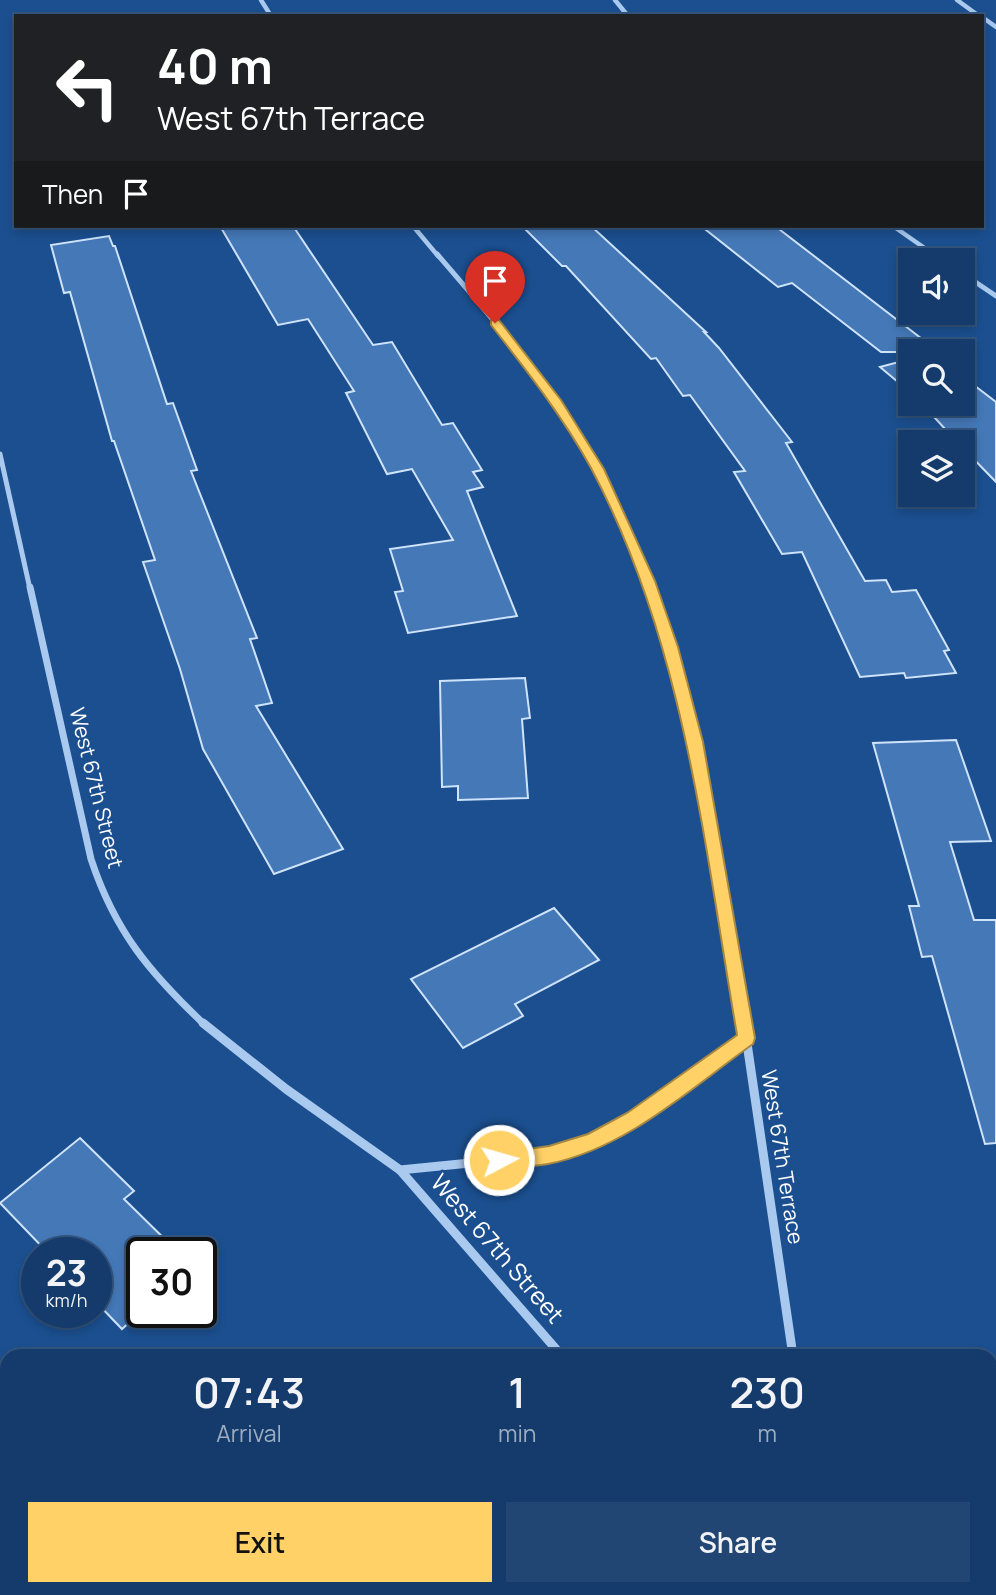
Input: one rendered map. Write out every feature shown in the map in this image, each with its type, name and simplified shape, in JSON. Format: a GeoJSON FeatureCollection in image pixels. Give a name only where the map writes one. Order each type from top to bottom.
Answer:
{"type":"FeatureCollection","features":[{"type":"Feature","properties":{"kind":"street"},"geometry":{"type":"LineString","coordinates":[[615,0],[626,14]]}},
{"type":"Feature","properties":{"kind":"street"},"geometry":{"type":"LineString","coordinates":[[957,0],[977,14]]}},
{"type":"Feature","properties":{"kind":"street","name":"West 67th Terrace"},"geometry":{"type":"LineString","coordinates":[[415,228],[528,362],[598,469],[640,559],[671,647],[695,742],[746,1038],[792,1349]]}},
{"type":"Feature","properties":{"kind":"street"},"geometry":{"type":"LineString","coordinates":[[896,228],[925,248]]}},
{"type":"Feature","properties":{"kind":"street"},"geometry":{"type":"LineString","coordinates":[[975,282],[996,296]]}},
{"type":"Feature","properties":{"kind":"street","name":"West 67th Street"},"geometry":{"type":"LineString","coordinates":[[0,454],[91,859],[104,897],[119,928],[168,990],[225,1040],[307,1106],[400,1170],[556,1349]]}},
{"type":"Feature","properties":{"kind":"street","name":"West 67th Street"},"geometry":{"type":"LineString","coordinates":[[400,1170],[549,1155],[594,1140],[634,1119],[746,1038]]}},
{"type":"Feature","properties":{"kind":"building"},"geometry":{"type":"Polygon","coordinates":[[[221,228],[294,228],[373,345],[392,342],[442,425],[453,423],[482,470],[473,472],[483,487],[467,491],[517,616],[408,633],[395,592],[403,591],[390,549],[453,540],[412,469],[387,474],[346,393],[354,391],[308,319],[278,325],[221,228]]]}},
{"type":"Feature","properties":{"kind":"building"},"geometry":{"type":"Polygon","coordinates":[[[524,228],[593,228],[706,332],[792,442],[786,443],[865,581],[886,580],[892,592],[916,590],[949,650],[944,651],[956,673],[906,678],[904,673],[860,677],[802,552],[782,554],[734,472],[745,471],[690,395],[683,396],[656,358],[651,359],[566,266],[562,266],[524,228]]]}},
{"type":"Feature","properties":{"kind":"building"},"geometry":{"type":"Polygon","coordinates":[[[704,228],[778,228],[898,320],[898,325],[904,325],[922,339],[898,339],[898,352],[881,352],[792,283],[778,287],[704,228]]]}},
{"type":"Feature","properties":{"kind":"building"},"geometry":{"type":"Polygon","coordinates":[[[109,236],[115,246],[167,404],[173,403],[197,470],[191,471],[257,638],[250,639],[272,703],[256,706],[343,849],[274,874],[203,749],[180,669],[143,562],[155,560],[112,441],[70,292],[64,293],[51,245],[109,236]]]}},
{"type":"Feature","properties":{"kind":"building"},"geometry":{"type":"Polygon","coordinates":[[[898,362],[898,382],[880,367],[898,362]]]}},
{"type":"Feature","properties":{"kind":"building"},"geometry":{"type":"Polygon","coordinates":[[[975,386],[996,402],[996,482],[975,460],[975,430],[946,430],[933,416],[975,416],[975,386]]]}},
{"type":"Feature","properties":{"kind":"building"},"geometry":{"type":"Polygon","coordinates":[[[525,678],[530,718],[522,719],[528,798],[458,800],[458,786],[442,787],[440,681],[525,678]]]}},
{"type":"Feature","properties":{"kind":"building"},"geometry":{"type":"Polygon","coordinates":[[[956,740],[991,841],[950,842],[974,920],[996,920],[996,1143],[985,1144],[932,956],[922,957],[909,906],[919,906],[873,743],[956,740]]]}},
{"type":"Feature","properties":{"kind":"building"},"geometry":{"type":"Polygon","coordinates":[[[554,908],[599,960],[515,1004],[523,1016],[463,1048],[411,979],[554,908]]]}},
{"type":"Feature","properties":{"kind":"building"},"geometry":{"type":"Polygon","coordinates":[[[80,1138],[134,1191],[124,1199],[163,1237],[126,1237],[126,1325],[122,1329],[112,1319],[112,1237],[33,1237],[0,1203],[80,1138]]]}},
{"type":"Feature","properties":{"kind":"route"},"geometry":{"type":"LineString","coordinates":[[495,323],[528,362],[557,403],[598,469],[648,581],[671,647],[695,742],[730,931],[746,1038],[634,1119],[594,1140],[549,1155],[499,1160]]}}]}
